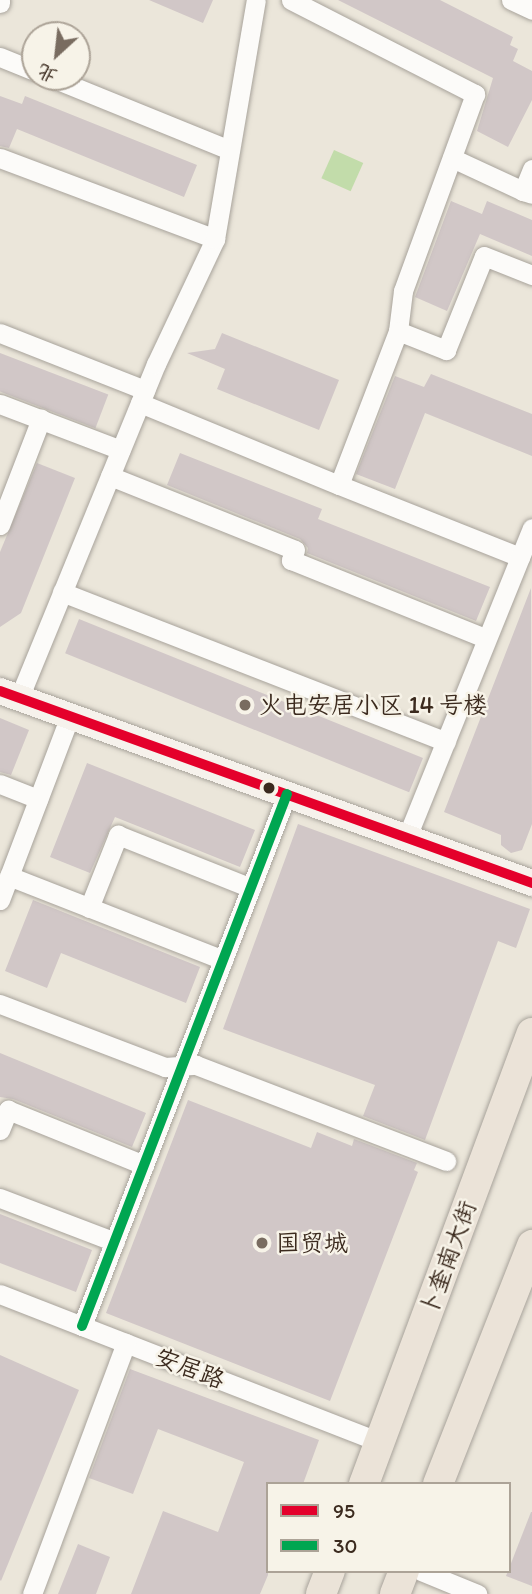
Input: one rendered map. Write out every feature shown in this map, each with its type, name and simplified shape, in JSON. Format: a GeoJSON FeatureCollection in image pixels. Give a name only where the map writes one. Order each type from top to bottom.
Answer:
{"type":"FeatureCollection","features":[{"type":"Feature","properties":{"kind":"main road","name":"卜奎南大街"},"geometry":{"type":"LineString","coordinates":[[365,1482],[532,1033]]}},
{"type":"Feature","properties":{"kind":"main road"},"geometry":{"type":"LineString","coordinates":[[439,1482],[532,1245]]}},
{"type":"Feature","properties":{"kind":"main road"},"geometry":{"type":"LineString","coordinates":[[321,1594],[329,1573]]}},
{"type":"Feature","properties":{"kind":"main road"},"geometry":{"type":"LineString","coordinates":[[395,1594],[403,1573]]}},
{"type":"Feature","properties":{"kind":"street"},"geometry":{"type":"LineString","coordinates":[[256,0],[215,239],[143,397],[62,592],[9,694],[532,883]]}},
{"type":"Feature","properties":{"kind":"street"},"geometry":{"type":"LineString","coordinates":[[291,0],[475,94],[403,291],[398,331],[339,485]]}},
{"type":"Feature","properties":{"kind":"street"},"geometry":{"type":"LineString","coordinates":[[511,0],[532,10]]}},
{"type":"Feature","properties":{"kind":"street"},"geometry":{"type":"LineString","coordinates":[[0,57],[21,65]]}},
{"type":"Feature","properties":{"kind":"street"},"geometry":{"type":"LineString","coordinates":[[85,91],[230,150]]}},
{"type":"Feature","properties":{"kind":"street"},"geometry":{"type":"LineString","coordinates":[[0,158],[215,239]]}},
{"type":"Feature","properties":{"kind":"street"},"geometry":{"type":"LineString","coordinates":[[452,158],[527,192],[532,169]]}},
{"type":"Feature","properties":{"kind":"street"},"geometry":{"type":"LineString","coordinates":[[398,331],[446,350],[484,256],[532,275]]}},
{"type":"Feature","properties":{"kind":"street"},"geometry":{"type":"LineString","coordinates":[[0,333],[339,485],[520,557]]}},
{"type":"Feature","properties":{"kind":"street"},"geometry":{"type":"LineString","coordinates":[[0,404],[121,450]]}},
{"type":"Feature","properties":{"kind":"street"},"geometry":{"type":"LineString","coordinates":[[0,525],[41,419]]}},
{"type":"Feature","properties":{"kind":"street"},"geometry":{"type":"LineString","coordinates":[[110,476],[295,550],[291,561],[484,637]]}},
{"type":"Feature","properties":{"kind":"street"},"geometry":{"type":"LineString","coordinates":[[407,837],[532,528]]}},
{"type":"Feature","properties":{"kind":"street"},"geometry":{"type":"LineString","coordinates":[[62,592],[446,742]]}},
{"type":"Feature","properties":{"kind":"street"},"geometry":{"type":"LineString","coordinates":[[0,900],[70,716]]}},
{"type":"Feature","properties":{"kind":"street"},"geometry":{"type":"LineString","coordinates":[[0,784],[38,799]]}},
{"type":"Feature","properties":{"kind":"street"},"geometry":{"type":"LineString","coordinates":[[82,1326],[287,794]]}},
{"type":"Feature","properties":{"kind":"street"},"geometry":{"type":"LineString","coordinates":[[89,908],[118,835],[251,888]]}},
{"type":"Feature","properties":{"kind":"street"},"geometry":{"type":"LineString","coordinates":[[9,876],[223,960]]}},
{"type":"Feature","properties":{"kind":"street"},"geometry":{"type":"LineString","coordinates":[[0,1004],[165,1067],[195,1065],[446,1161]]}},
{"type":"Feature","properties":{"kind":"street"},"geometry":{"type":"LineString","coordinates":[[0,1130],[8,1110],[144,1165]]}},
{"type":"Feature","properties":{"kind":"street"},"geometry":{"type":"LineString","coordinates":[[0,1198],[115,1242]]}},
{"type":"Feature","properties":{"kind":"street","name":"安居路"},"geometry":{"type":"LineString","coordinates":[[0,1294],[380,1442]]}},
{"type":"Feature","properties":{"kind":"street"},"geometry":{"type":"LineString","coordinates":[[32,1594],[126,1343]]}},
{"type":"Feature","properties":{"kind":"street"},"geometry":{"type":"LineString","coordinates":[[426,1573],[477,1594]]}},
{"type":"Feature","properties":{"kind":"green space"},"geometry":{"type":"Polygon","coordinates":[[[334,150],[363,163],[351,191],[321,178],[334,150]]]}},
{"type":"Feature","properties":{"kind":"building"},"geometry":{"type":"Polygon","coordinates":[[[149,0],[213,0],[203,23],[149,0]]]}},
{"type":"Feature","properties":{"kind":"building"},"geometry":{"type":"Polygon","coordinates":[[[338,0],[440,0],[513,37],[510,45],[518,49],[513,61],[532,71],[532,100],[508,147],[477,131],[493,78],[338,0]]]}},
{"type":"Feature","properties":{"kind":"building"},"geometry":{"type":"Polygon","coordinates":[[[0,96],[22,104],[25,96],[197,165],[184,197],[17,129],[9,148],[0,146],[0,96]]]}},
{"type":"Feature","properties":{"kind":"building"},"geometry":{"type":"Polygon","coordinates":[[[451,201],[482,214],[487,201],[532,220],[532,256],[480,234],[447,311],[415,297],[451,201]]]}},
{"type":"Feature","properties":{"kind":"building"},"geometry":{"type":"Polygon","coordinates":[[[222,333],[339,380],[319,430],[217,389],[225,369],[187,353],[215,349],[222,333]]]}},
{"type":"Feature","properties":{"kind":"building"},"geometry":{"type":"Polygon","coordinates":[[[0,353],[108,395],[95,428],[0,392],[0,353]]]}},
{"type":"Feature","properties":{"kind":"building"},"geometry":{"type":"Polygon","coordinates":[[[431,374],[532,414],[532,456],[425,413],[395,489],[356,474],[395,376],[424,387],[431,374]]]}},
{"type":"Feature","properties":{"kind":"building"},"geometry":{"type":"Polygon","coordinates":[[[180,453],[322,509],[318,519],[490,587],[476,621],[307,553],[308,548],[300,539],[167,485],[180,453]]]}},
{"type":"Feature","properties":{"kind":"building"},"geometry":{"type":"Polygon","coordinates":[[[37,463],[75,478],[21,613],[0,627],[0,552],[37,463]]]}},
{"type":"Feature","properties":{"kind":"building"},"geometry":{"type":"Polygon","coordinates":[[[531,588],[532,824],[522,850],[511,853],[501,845],[501,835],[444,812],[531,588]]]}},
{"type":"Feature","properties":{"kind":"building","name":"火电安居小区 14 号楼"},"geometry":{"type":"Polygon","coordinates":[[[79,619],[423,758],[409,792],[65,653],[79,619]]]}},
{"type":"Feature","properties":{"kind":"building"},"geometry":{"type":"Polygon","coordinates":[[[0,718],[29,730],[11,775],[0,772],[0,718]]]}},
{"type":"Feature","properties":{"kind":"building"},"geometry":{"type":"Polygon","coordinates":[[[87,763],[255,830],[240,867],[115,817],[90,873],[50,857],[87,763]]]}},
{"type":"Feature","properties":{"kind":"building"},"geometry":{"type":"Polygon","coordinates":[[[298,824],[530,909],[516,948],[498,941],[425,1140],[363,1116],[375,1085],[223,1029],[298,824]]]}},
{"type":"Feature","properties":{"kind":"building"},"geometry":{"type":"Polygon","coordinates":[[[33,900],[200,967],[186,1003],[61,953],[47,988],[5,971],[33,900]]]}},
{"type":"Feature","properties":{"kind":"building"},"geometry":{"type":"Polygon","coordinates":[[[0,1053],[146,1113],[132,1147],[13,1099],[0,1097],[0,1053]]]}},
{"type":"Feature","properties":{"kind":"building","name":"国贸城"},"geometry":{"type":"Polygon","coordinates":[[[188,1100],[311,1148],[317,1132],[352,1146],[354,1139],[417,1163],[414,1170],[418,1172],[330,1401],[106,1313],[188,1100]]]}},
{"type":"Feature","properties":{"kind":"building"},"geometry":{"type":"Polygon","coordinates":[[[0,1214],[92,1250],[76,1292],[0,1263],[0,1214]]]}},
{"type":"Feature","properties":{"kind":"building"},"geometry":{"type":"Polygon","coordinates":[[[0,1355],[79,1390],[1,1581],[0,1580],[0,1355]]]}},
{"type":"Feature","properties":{"kind":"building"},"geometry":{"type":"Polygon","coordinates":[[[130,1369],[319,1440],[304,1482],[266,1482],[268,1575],[260,1594],[131,1594],[163,1511],[218,1532],[244,1462],[158,1429],[133,1494],[89,1478],[130,1369]]]}},
{"type":"Feature","properties":{"kind":"building"},"geometry":{"type":"Polygon","coordinates":[[[532,1512],[532,1586],[506,1576],[511,1573],[511,1563],[532,1512]]]}},
{"type":"Feature","properties":{"kind":"building"},"geometry":{"type":"Polygon","coordinates":[[[78,1544],[110,1557],[96,1594],[58,1594],[78,1544]]]}},
{"type":"Feature","properties":{"kind":"transit line","name":"95"},"geometry":{"type":"LineString","coordinates":[[0,691],[532,883]]}},
{"type":"Feature","properties":{"kind":"transit line","name":"30"},"geometry":{"type":"LineString","coordinates":[[82,1326],[287,794]]}},
{"type":"Feature","properties":{"kind":"place","name":"火电安居小区 14 号楼"},"geometry":{"type":"Point","coordinates":[245,705]}},
{"type":"Feature","properties":{"kind":"place","name":"国贸城"},"geometry":{"type":"Point","coordinates":[262,1243]}}]}
